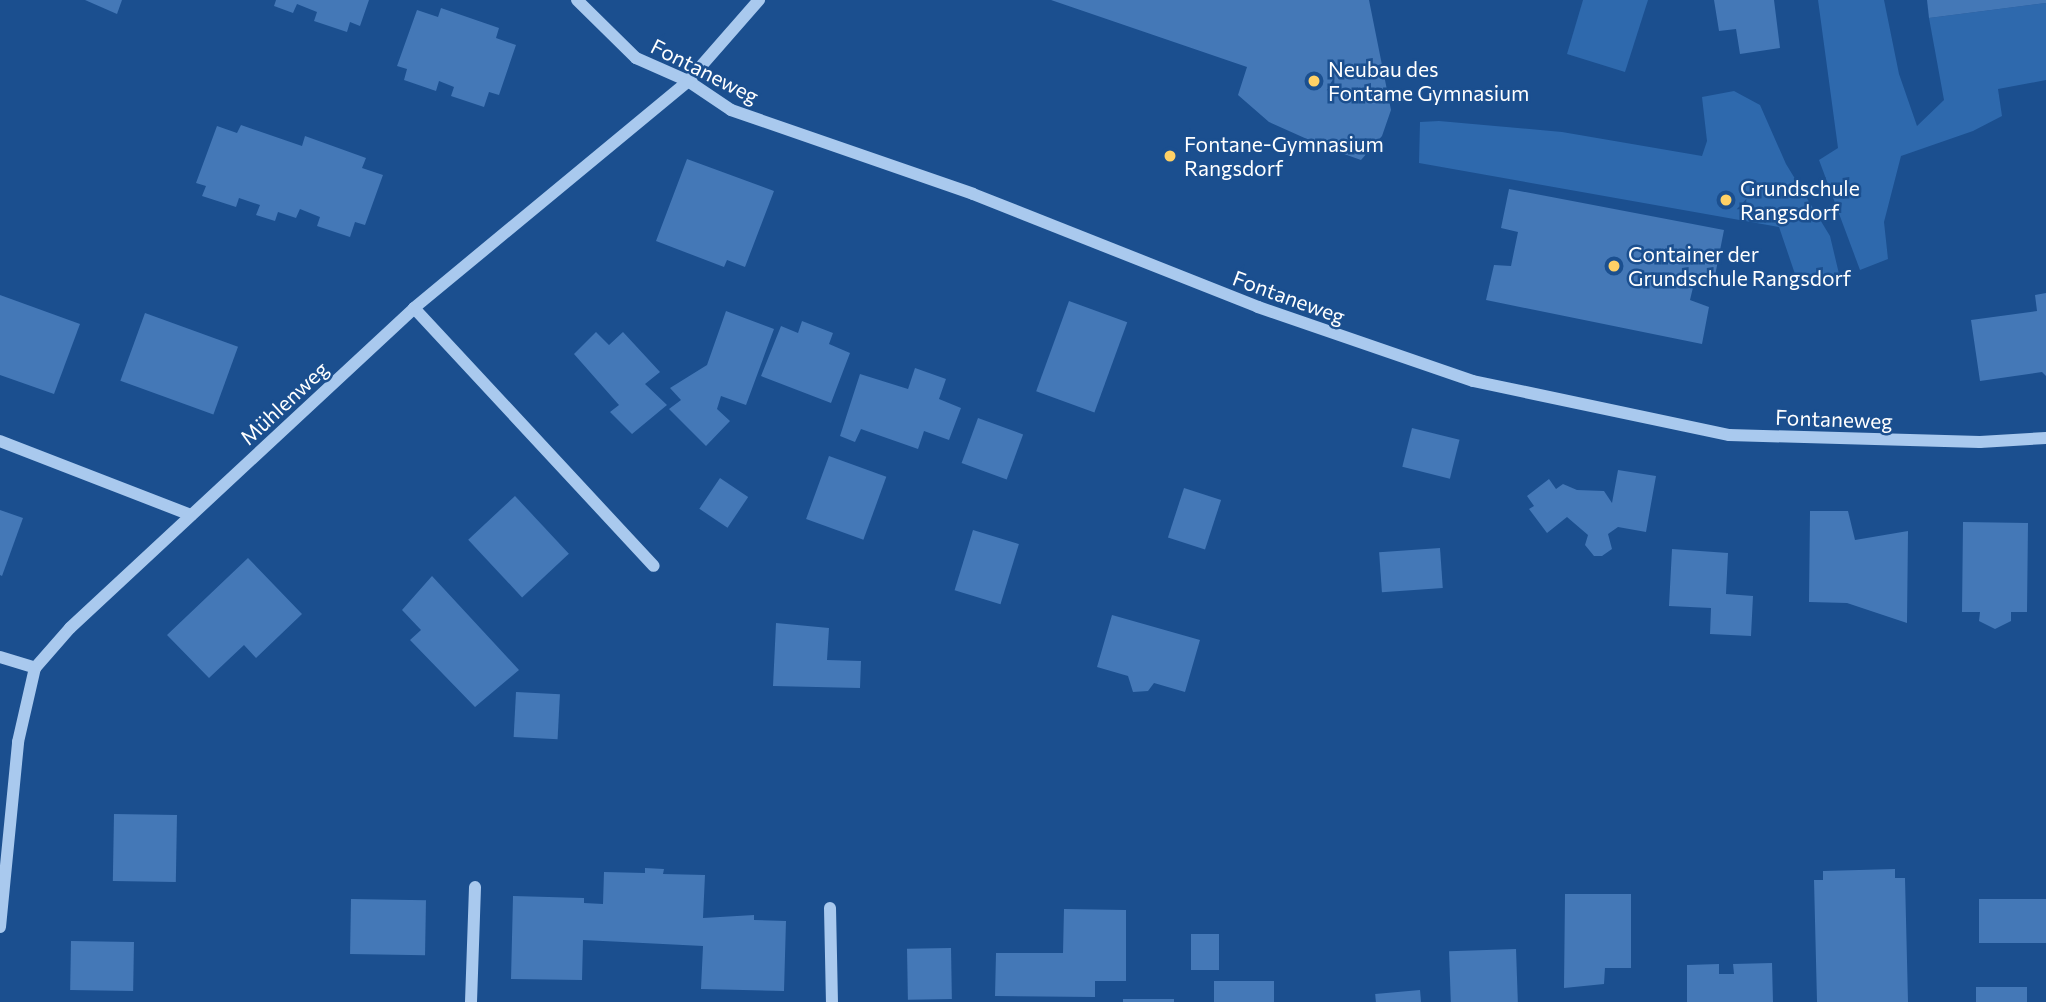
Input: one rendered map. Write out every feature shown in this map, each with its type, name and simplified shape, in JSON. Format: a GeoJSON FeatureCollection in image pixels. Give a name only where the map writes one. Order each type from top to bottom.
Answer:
{"type":"FeatureCollection","features":[{"type":"Feature","properties":{"kind":"street","name":"Fontaneweg"},"geometry":{"type":"LineString","coordinates":[[577,0],[636,58],[688,81],[731,110],[973,194],[1258,307],[1473,381],[1728,435],[1980,442],[2046,438]]}},
{"type":"Feature","properties":{"kind":"street","name":"Mühlenweg"},"geometry":{"type":"LineString","coordinates":[[0,927],[18,742],[35,668],[70,628],[414,308],[688,81],[759,0]]}},
{"type":"Feature","properties":{"kind":"street"},"geometry":{"type":"LineString","coordinates":[[414,308],[654,566]]}},
{"type":"Feature","properties":{"kind":"street"},"geometry":{"type":"LineString","coordinates":[[0,440],[191,515]]}},
{"type":"Feature","properties":{"kind":"street"},"geometry":{"type":"LineString","coordinates":[[0,657],[35,668]]}},
{"type":"Feature","properties":{"kind":"street"},"geometry":{"type":"LineString","coordinates":[[471,1002],[475,887]]}},
{"type":"Feature","properties":{"kind":"street"},"geometry":{"type":"LineString","coordinates":[[830,908],[832,1002]]}},
{"type":"Feature","properties":{"kind":"shaded area"},"geometry":{"type":"Polygon","coordinates":[[[1583,0],[1648,0],[1625,72],[1567,54],[1583,0]]]}},
{"type":"Feature","properties":{"kind":"shaded area"},"geometry":{"type":"Polygon","coordinates":[[[1818,0],[1884,0],[1899,74],[1917,126],[1944,100],[1929,18],[2046,3],[2046,80],[1998,89],[2002,116],[1973,131],[1901,156],[1884,222],[1888,259],[1860,270],[1819,160],[1838,148],[1818,0]]]}},
{"type":"Feature","properties":{"kind":"shaded area"},"geometry":{"type":"Polygon","coordinates":[[[1734,91],[1760,105],[1786,164],[1830,236],[1840,278],[1796,277],[1779,227],[1419,163],[1420,122],[1439,121],[1562,132],[1702,156],[1707,141],[1702,97],[1734,91]]]}},
{"type":"Feature","properties":{"kind":"building"},"geometry":{"type":"Polygon","coordinates":[[[85,0],[122,0],[117,14],[85,0]]]}},
{"type":"Feature","properties":{"kind":"building"},"geometry":{"type":"Polygon","coordinates":[[[276,0],[369,0],[360,26],[350,22],[347,32],[314,21],[317,12],[297,4],[293,13],[274,6],[276,0]]]}},
{"type":"Feature","properties":{"kind":"building","name":"Neubau des Fontame Gymnasium"},"geometry":{"type":"Polygon","coordinates":[[[1051,0],[1369,0],[1391,110],[1382,136],[1361,160],[1327,148],[1269,122],[1238,95],[1247,67],[1051,0]]]}},
{"type":"Feature","properties":{"kind":"building"},"geometry":{"type":"Polygon","coordinates":[[[1714,0],[1774,0],[1780,48],[1740,54],[1736,29],[1719,31],[1714,0]]]}},
{"type":"Feature","properties":{"kind":"building"},"geometry":{"type":"Polygon","coordinates":[[[1927,0],[2046,0],[2046,3],[1929,18],[1927,0]]]}},
{"type":"Feature","properties":{"kind":"building"},"geometry":{"type":"Polygon","coordinates":[[[441,8],[499,28],[496,38],[516,45],[499,95],[489,92],[484,107],[451,96],[454,87],[439,81],[436,91],[404,80],[407,69],[397,66],[417,10],[438,17],[441,8]]]}},
{"type":"Feature","properties":{"kind":"building"},"geometry":{"type":"Polygon","coordinates":[[[241,125],[302,146],[305,136],[366,158],[362,168],[383,175],[365,225],[355,222],[350,237],[317,226],[320,217],[300,209],[296,218],[278,212],[275,221],[256,215],[260,205],[239,198],[236,207],[202,196],[206,186],[196,183],[217,126],[237,133],[241,125]]]}},
{"type":"Feature","properties":{"kind":"building"},"geometry":{"type":"Polygon","coordinates":[[[687,159],[774,191],[745,267],[727,260],[724,267],[656,241],[687,159]]]}},
{"type":"Feature","properties":{"kind":"building","name":"Container der Grundschule Rangsdorf"},"geometry":{"type":"Polygon","coordinates":[[[1509,189],[1724,230],[1714,281],[1695,279],[1690,300],[1709,307],[1702,344],[1486,300],[1494,265],[1511,266],[1518,232],[1501,228],[1509,189]]]}},
{"type":"Feature","properties":{"kind":"building"},"geometry":{"type":"Polygon","coordinates":[[[2046,293],[2046,376],[2042,372],[1980,381],[1971,320],[2037,311],[2035,295],[2046,293]]]}},
{"type":"Feature","properties":{"kind":"building"},"geometry":{"type":"Polygon","coordinates":[[[0,295],[80,324],[54,394],[0,375],[0,295]]]}},
{"type":"Feature","properties":{"kind":"building"},"geometry":{"type":"Polygon","coordinates":[[[1069,301],[1127,322],[1094,412],[1036,391],[1069,301]]]}},
{"type":"Feature","properties":{"kind":"building"},"geometry":{"type":"Polygon","coordinates":[[[726,311],[774,329],[746,405],[721,396],[717,409],[730,421],[706,446],[669,409],[681,400],[670,388],[707,365],[726,311]]]}},
{"type":"Feature","properties":{"kind":"building"},"geometry":{"type":"Polygon","coordinates":[[[145,313],[238,347],[213,415],[120,381],[145,313]]]}},
{"type":"Feature","properties":{"kind":"building"},"geometry":{"type":"Polygon","coordinates":[[[802,321],[833,333],[829,344],[850,353],[831,403],[761,376],[781,326],[798,333],[802,321]]]}},
{"type":"Feature","properties":{"kind":"building"},"geometry":{"type":"Polygon","coordinates":[[[596,332],[609,345],[623,332],[660,372],[645,384],[667,405],[632,434],[610,412],[619,405],[574,354],[596,332]]]}},
{"type":"Feature","properties":{"kind":"building"},"geometry":{"type":"Polygon","coordinates":[[[915,368],[946,379],[939,399],[961,408],[949,440],[924,431],[918,449],[861,429],[855,442],[840,436],[860,374],[908,389],[915,368]]]}},
{"type":"Feature","properties":{"kind":"building"},"geometry":{"type":"Polygon","coordinates":[[[978,418],[1023,434],[1007,480],[962,463],[978,418]]]}},
{"type":"Feature","properties":{"kind":"building"},"geometry":{"type":"Polygon","coordinates":[[[1412,428],[1460,440],[1450,479],[1402,467],[1412,428]]]}},
{"type":"Feature","properties":{"kind":"building"},"geometry":{"type":"Polygon","coordinates":[[[829,456],[886,477],[863,540],[806,519],[829,456]]]}},
{"type":"Feature","properties":{"kind":"building"},"geometry":{"type":"Polygon","coordinates":[[[1618,470],[1656,476],[1646,532],[1618,527],[1608,534],[1612,549],[1602,556],[1594,556],[1585,545],[1588,535],[1567,517],[1547,533],[1529,509],[1534,506],[1527,496],[1549,479],[1556,489],[1563,484],[1577,490],[1604,491],[1612,503],[1618,470]]]}},
{"type":"Feature","properties":{"kind":"building"},"geometry":{"type":"Polygon","coordinates":[[[720,478],[748,497],[727,528],[699,509],[720,478]]]}},
{"type":"Feature","properties":{"kind":"building"},"geometry":{"type":"Polygon","coordinates":[[[1184,488],[1221,500],[1205,550],[1168,537],[1184,488]]]}},
{"type":"Feature","properties":{"kind":"building"},"geometry":{"type":"Polygon","coordinates":[[[515,496],[569,554],[522,597],[468,540],[515,496]]]}},
{"type":"Feature","properties":{"kind":"building"},"geometry":{"type":"Polygon","coordinates":[[[0,510],[23,518],[2,576],[0,575],[0,510]]]}},
{"type":"Feature","properties":{"kind":"building"},"geometry":{"type":"Polygon","coordinates":[[[1810,511],[1848,511],[1855,540],[1908,531],[1907,623],[1847,603],[1809,602],[1810,511]]]}},
{"type":"Feature","properties":{"kind":"building"},"geometry":{"type":"Polygon","coordinates":[[[1963,522],[2028,523],[2027,612],[2011,612],[2011,621],[1995,629],[1979,621],[1980,612],[1962,612],[1963,522]]]}},
{"type":"Feature","properties":{"kind":"building"},"geometry":{"type":"Polygon","coordinates":[[[973,530],[1019,544],[1000,604],[955,590],[973,530]]]}},
{"type":"Feature","properties":{"kind":"building"},"geometry":{"type":"Polygon","coordinates":[[[1440,548],[1443,588],[1382,592],[1379,552],[1440,548]]]}},
{"type":"Feature","properties":{"kind":"building"},"geometry":{"type":"Polygon","coordinates":[[[1672,549],[1728,553],[1726,594],[1753,596],[1751,636],[1710,634],[1711,608],[1669,606],[1672,549]]]}},
{"type":"Feature","properties":{"kind":"building"},"geometry":{"type":"Polygon","coordinates":[[[248,558],[302,614],[256,658],[244,645],[209,678],[167,635],[248,558]]]}},
{"type":"Feature","properties":{"kind":"building"},"geometry":{"type":"Polygon","coordinates":[[[432,576],[519,670],[475,707],[410,640],[421,630],[402,610],[432,576]]]}},
{"type":"Feature","properties":{"kind":"building"},"geometry":{"type":"Polygon","coordinates":[[[1112,615],[1200,640],[1185,692],[1154,683],[1148,691],[1133,692],[1128,676],[1097,667],[1112,615]]]}},
{"type":"Feature","properties":{"kind":"building"},"geometry":{"type":"Polygon","coordinates":[[[776,623],[829,628],[827,660],[861,661],[860,688],[773,686],[776,623]]]}},
{"type":"Feature","properties":{"kind":"building"},"geometry":{"type":"Polygon","coordinates":[[[516,692],[560,694],[558,739],[514,737],[516,692]]]}},
{"type":"Feature","properties":{"kind":"building"},"geometry":{"type":"Polygon","coordinates":[[[114,814],[177,815],[176,882],[113,881],[114,814]]]}},
{"type":"Feature","properties":{"kind":"building"},"geometry":{"type":"Polygon","coordinates":[[[645,868],[664,869],[663,874],[705,875],[703,918],[754,915],[754,920],[786,921],[784,991],[701,989],[703,946],[583,940],[582,980],[511,979],[513,896],[584,898],[584,903],[603,904],[604,872],[645,873],[645,868]]]}},
{"type":"Feature","properties":{"kind":"building"},"geometry":{"type":"Polygon","coordinates":[[[1895,869],[1895,878],[1905,878],[1908,1002],[1817,1002],[1814,880],[1823,880],[1823,871],[1895,869]]]}},
{"type":"Feature","properties":{"kind":"building"},"geometry":{"type":"Polygon","coordinates":[[[1565,894],[1631,894],[1631,968],[1605,968],[1604,984],[1564,988],[1565,894]]]}},
{"type":"Feature","properties":{"kind":"building"},"geometry":{"type":"Polygon","coordinates":[[[351,899],[426,900],[425,955],[350,954],[351,899]]]}},
{"type":"Feature","properties":{"kind":"building"},"geometry":{"type":"Polygon","coordinates":[[[1979,899],[2046,899],[2046,943],[1979,943],[1979,899]]]}},
{"type":"Feature","properties":{"kind":"building"},"geometry":{"type":"Polygon","coordinates":[[[1064,909],[1126,910],[1126,981],[1095,981],[1095,997],[995,996],[996,953],[1063,953],[1064,909]]]}},
{"type":"Feature","properties":{"kind":"building"},"geometry":{"type":"Polygon","coordinates":[[[1191,934],[1219,934],[1219,970],[1191,970],[1191,934]]]}},
{"type":"Feature","properties":{"kind":"building"},"geometry":{"type":"Polygon","coordinates":[[[71,941],[134,942],[133,991],[70,990],[71,941]]]}},
{"type":"Feature","properties":{"kind":"building"},"geometry":{"type":"Polygon","coordinates":[[[951,948],[952,999],[908,1000],[907,949],[951,948]]]}},
{"type":"Feature","properties":{"kind":"building"},"geometry":{"type":"Polygon","coordinates":[[[1516,949],[1518,1002],[1451,1002],[1449,951],[1516,949]]]}},
{"type":"Feature","properties":{"kind":"building"},"geometry":{"type":"Polygon","coordinates":[[[1772,963],[1773,1002],[1687,1002],[1687,965],[1719,964],[1719,974],[1734,974],[1733,964],[1772,963]]]}},
{"type":"Feature","properties":{"kind":"building"},"geometry":{"type":"Polygon","coordinates":[[[1214,981],[1274,981],[1274,1002],[1214,1002],[1214,981]]]}},
{"type":"Feature","properties":{"kind":"building"},"geometry":{"type":"Polygon","coordinates":[[[1976,987],[2027,987],[2027,1002],[1976,1002],[1976,987]]]}},
{"type":"Feature","properties":{"kind":"building"},"geometry":{"type":"Polygon","coordinates":[[[1420,990],[1421,1002],[1376,1002],[1375,994],[1420,990]]]}},
{"type":"Feature","properties":{"kind":"building"},"geometry":{"type":"Polygon","coordinates":[[[1123,999],[1174,999],[1174,1002],[1123,1002],[1123,999]]]}},
{"type":"Feature","properties":{"kind":"place","name":"Neubau des Fontame Gymnasium"},"geometry":{"type":"Point","coordinates":[1314,81]}},
{"type":"Feature","properties":{"kind":"place","name":"Fontane-Gymnasium Rangsdorf"},"geometry":{"type":"Point","coordinates":[1170,156]}},
{"type":"Feature","properties":{"kind":"place","name":"Grundschule Rangsdorf"},"geometry":{"type":"Point","coordinates":[1726,200]}},
{"type":"Feature","properties":{"kind":"place","name":"Container der Grundschule Rangsdorf"},"geometry":{"type":"Point","coordinates":[1614,266]}}]}
